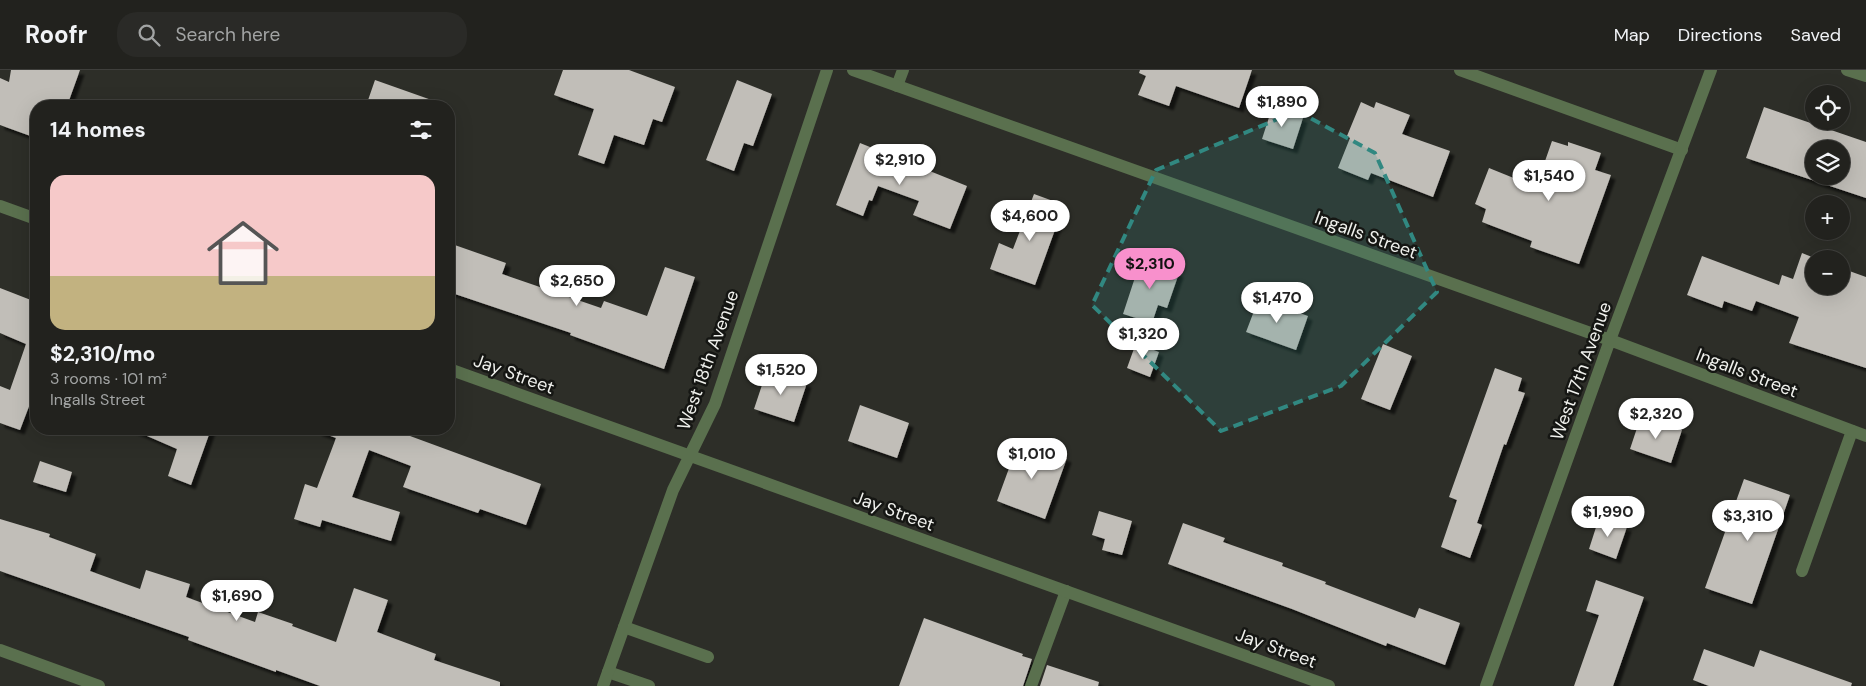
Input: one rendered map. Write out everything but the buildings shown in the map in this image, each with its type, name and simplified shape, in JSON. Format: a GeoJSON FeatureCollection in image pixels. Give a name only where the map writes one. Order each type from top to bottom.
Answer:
{"type":"FeatureCollection","features":[{"type":"Feature","properties":{"kind":"street","name":"West 18th Avenue"},"geometry":{"type":"LineString","coordinates":[[603,686],[673,490],[715,404],[827,70]]}},
{"type":"Feature","properties":{"kind":"street","name":"Ingalls Street"},"geometry":{"type":"LineString","coordinates":[[853,70],[1610,340],[1866,436]]}},
{"type":"Feature","properties":{"kind":"street"},"geometry":{"type":"LineString","coordinates":[[897,86],[903,70]]}},
{"type":"Feature","properties":{"kind":"street"},"geometry":{"type":"LineString","coordinates":[[1460,70],[1682,150]]}},
{"type":"Feature","properties":{"kind":"street","name":"West 17th Avenue"},"geometry":{"type":"LineString","coordinates":[[1486,686],[1610,340],[1711,70]]}},
{"type":"Feature","properties":{"kind":"street"},"geometry":{"type":"LineString","coordinates":[[1847,70],[1866,76]]}},
{"type":"Feature","properties":{"kind":"street"},"geometry":{"type":"LineString","coordinates":[[0,206],[30,217]]}},
{"type":"Feature","properties":{"kind":"street","name":"Jay Street"},"geometry":{"type":"LineString","coordinates":[[455,371],[1329,686]]}},
{"type":"Feature","properties":{"kind":"street"},"geometry":{"type":"LineString","coordinates":[[1802,570],[1852,431]]}},
{"type":"Feature","properties":{"kind":"street"},"geometry":{"type":"LineString","coordinates":[[1031,686],[1066,592]]}},
{"type":"Feature","properties":{"kind":"street"},"geometry":{"type":"LineString","coordinates":[[624,628],[708,657]]}},
{"type":"Feature","properties":{"kind":"street"},"geometry":{"type":"LineString","coordinates":[[0,650],[100,686]]}},
{"type":"Feature","properties":{"kind":"street"},"geometry":{"type":"LineString","coordinates":[[608,672],[649,686]]}},
{"type":"Feature","properties":{"kind":"highlighted area"},"geometry":{"type":"Polygon","coordinates":[[[1297,111],[1375,153],[1437,292],[1341,386],[1221,431],[1092,305],[1156,170],[1297,111]]]}}]}
